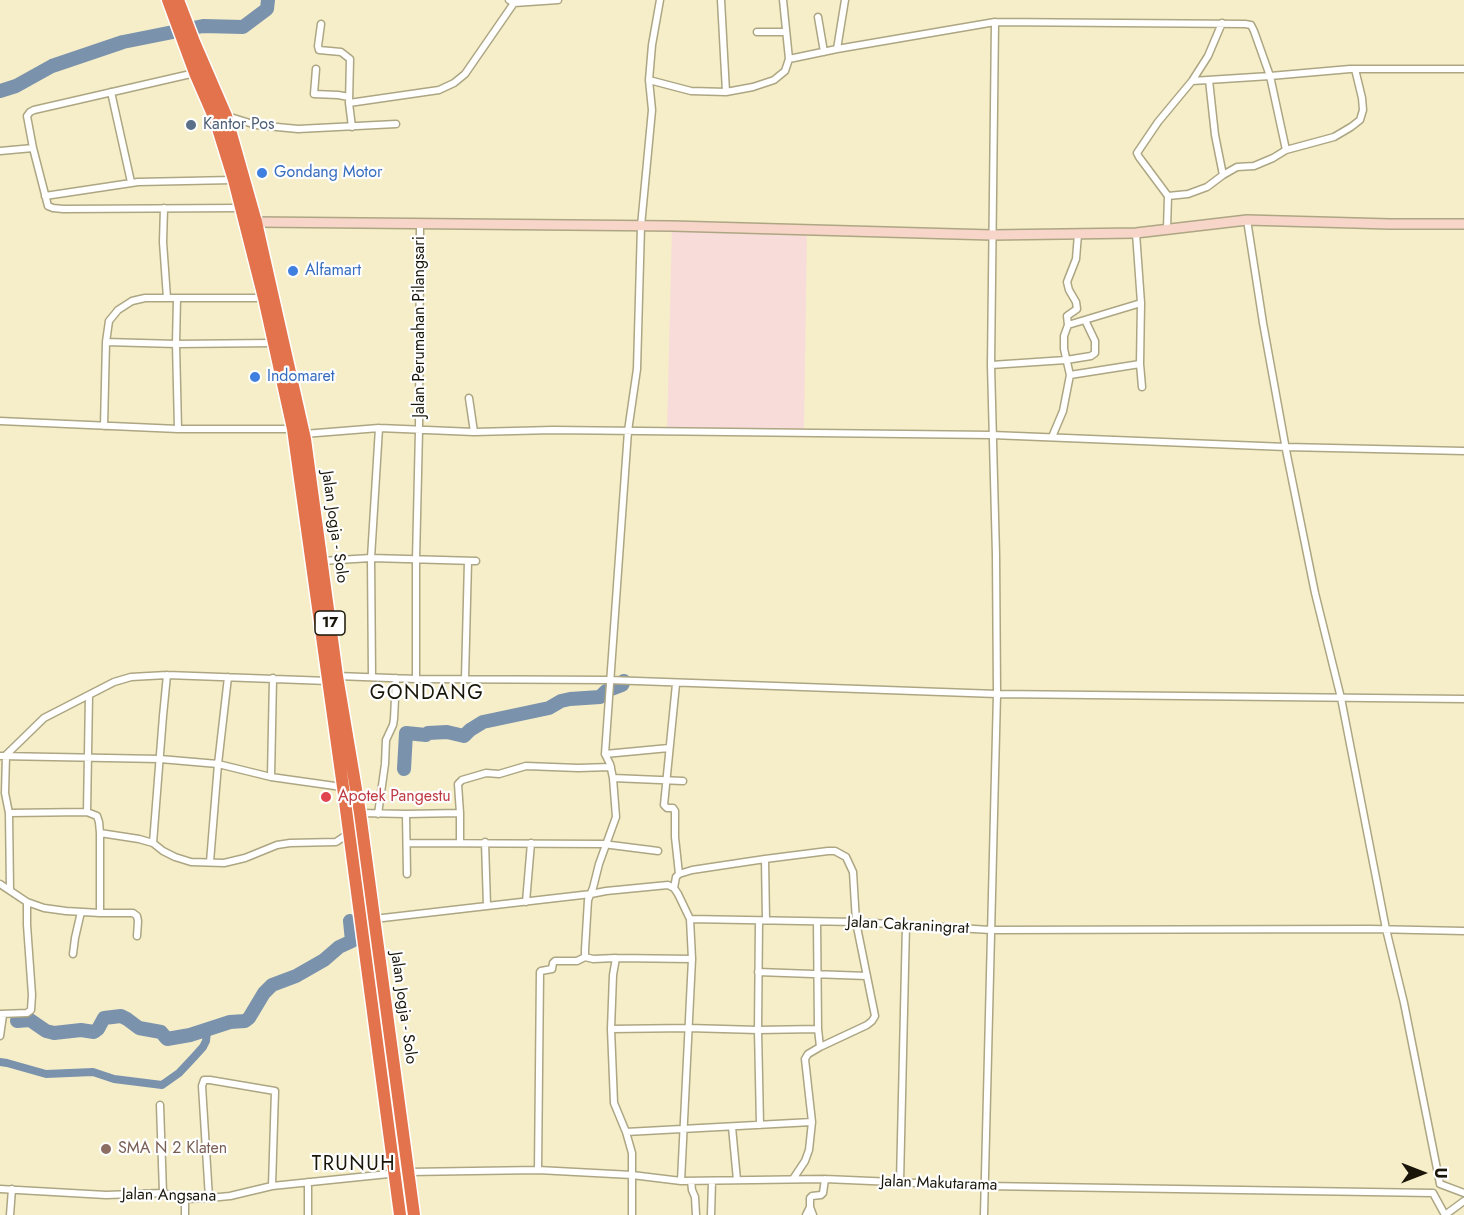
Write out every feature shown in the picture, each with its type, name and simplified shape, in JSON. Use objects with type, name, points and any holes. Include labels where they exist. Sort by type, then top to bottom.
[{"type":"highway","name":"Jalan Jogja - Solo","points":[[175,5],[190,43],[226,116],[256,222],[298,432],[322,561],[349,833],[402,1173],[414,1215]]},
{"type":"highway","name":"Jalan Jogja - Solo","points":[[190,43],[195,73],[215,119],[234,180],[298,432],[332,679],[360,813],[374,919],[402,1173],[400,1215]]},
{"type":"street","points":[[316,69],[314,94],[336,95],[349,100],[439,90],[454,83],[465,74],[512,1],[558,0]]},
{"type":"street","points":[[585,957],[588,900],[594,888],[599,864],[616,817],[613,778],[605,754],[628,431],[637,369],[641,226],[652,110],[649,80],[660,0]]},
{"type":"street","points":[[721,0],[726,92]]},
{"type":"street","points":[[649,80],[691,91],[726,92],[774,80],[785,71],[789,59],[783,0]]},
{"type":"street","points":[[837,49],[845,0]]},
{"type":"street","points":[[818,17],[824,52]]},
{"type":"street","points":[[789,59],[995,22],[1251,25],[1270,76],[1286,150]]},
{"type":"street","points":[[984,1215],[997,694],[991,364],[995,22]]},
{"type":"street","points":[[1167,229],[1168,196],[1137,153],[1158,122],[1192,81],[1208,56],[1222,23]]},
{"type":"street","points":[[321,24],[319,50],[341,52],[350,59],[349,100],[352,127]]},
{"type":"street","points":[[757,32],[786,33]]},
{"type":"street","points":[[1192,81],[1355,69],[1464,69]]},
{"type":"street","points":[[1168,196],[1188,194],[1207,188],[1237,167],[1254,166],[1286,150],[1334,136],[1351,127],[1360,120],[1363,110],[1355,69]]},
{"type":"street","points":[[195,73],[30,112],[27,116],[33,148],[48,206],[63,209],[241,208]]},
{"type":"street","points":[[1209,80],[1215,135],[1223,175]]},
{"type":"street","points":[[111,92],[131,182]]},
{"type":"street","points":[[226,116],[256,125],[280,128],[307,129],[396,124]]},
{"type":"street","points":[[0,151],[33,148]]},
{"type":"street","points":[[45,196],[131,182],[234,180]]},
{"type":"street","points":[[164,208],[163,242],[167,298]]},
{"type":"street","points":[[256,222],[641,226],[992,235],[1136,233],[1247,220],[1464,224]]},
{"type":"street","points":[[1247,220],[1263,322],[1315,593],[1341,698],[1386,929],[1404,1003],[1440,1184],[1433,1193],[1445,1215],[1464,1201]]},
{"type":"street","name":"Jalan Perumahan Pilangsari","points":[[416,679],[420,224]]},
{"type":"street","points":[[1136,233],[1141,303],[1142,387]]},
{"type":"street","points":[[1052,438],[1063,411],[1070,375],[1064,349],[1064,336],[1068,325],[1067,316],[1077,309],[1066,282],[1076,259],[1078,234]]},
{"type":"street","points":[[104,426],[106,342],[109,321],[118,310],[132,301],[145,298],[264,298]]},
{"type":"street","points":[[177,298],[178,429]]},
{"type":"street","points":[[1068,325],[1141,303]]},
{"type":"street","points":[[991,364],[1066,360],[1091,356],[1095,354],[1095,341],[1085,320]]},
{"type":"street","points":[[106,342],[274,343]]},
{"type":"street","points":[[1070,375],[1140,364]]},
{"type":"street","points":[[469,398],[474,432]]},
{"type":"street","points":[[0,421],[298,432],[379,428],[474,432],[553,430],[992,435],[1286,447],[1464,451]]},
{"type":"street","points":[[372,677],[371,558],[379,428]]},
{"type":"street","points":[[322,561],[371,558],[476,561]]},
{"type":"street","points":[[465,679],[468,561]]},
{"type":"street","points":[[3,756],[44,718],[88,694],[131,677],[167,675],[332,679],[372,677],[609,680],[997,694],[1464,699]]},
{"type":"street","points":[[153,843],[167,675]]},
{"type":"street","points":[[210,862],[228,677]]},
{"type":"street","points":[[271,777],[273,678]]},
{"type":"street","points":[[378,814],[387,740],[394,719],[396,678]]},
{"type":"street","points":[[676,684],[664,806],[674,808],[675,811],[679,874]]},
{"type":"street","points":[[87,812],[88,694]]},
{"type":"street","points":[[605,754],[669,748]]},
{"type":"street","points":[[3,756],[160,759],[218,764],[271,777],[343,787]]},
{"type":"street","points":[[3,756],[5,793],[9,813],[10,890]]},
{"type":"street","points":[[460,843],[458,784],[462,780],[470,776],[486,773],[499,774],[526,766],[610,767]]},
{"type":"street","points":[[613,778],[683,781]]},
{"type":"street","points":[[9,813],[87,812],[97,816],[100,833],[100,913]]},
{"type":"street","points":[[360,813],[460,813]]},
{"type":"street","points":[[406,814],[407,874]]},
{"type":"street","points":[[100,833],[153,843],[163,851],[191,862],[224,863],[245,858],[277,845],[336,842],[349,833],[362,829]]},
{"type":"street","points":[[485,842],[487,906]]},
{"type":"street","points":[[407,843],[607,845],[658,851]]},
{"type":"street","points":[[526,902],[531,843]]},
{"type":"street","points":[[674,888],[676,877],[692,870],[835,851],[846,857],[853,872],[856,922],[875,1016],[872,1021],[820,1047],[808,1054],[805,1059],[812,1122],[809,1150],[805,1161],[793,1179]]},
{"type":"street","points":[[760,1125],[758,972],[765,859]]},
{"type":"street","points":[[0,884],[27,902],[44,908],[81,912],[133,913],[137,916],[138,936]]},
{"type":"street","points":[[374,919],[650,886],[668,885],[674,888],[690,919],[692,959],[681,1181]]},
{"type":"street","points":[[0,1036],[1,1014],[27,1013],[31,1010],[27,902]]},
{"type":"street","points":[[73,954],[81,912]]},
{"type":"street","name":"Jalan Cakraningrat","points":[[690,919],[856,922],[991,930],[1386,929],[1464,931]]},
{"type":"street","points":[[817,922],[820,1047]]},
{"type":"street","points":[[900,1182],[906,926]]},
{"type":"street","points":[[537,1170],[540,972],[552,969],[555,961],[577,961],[585,957],[593,959],[692,959]]},
{"type":"street","points":[[616,958],[611,1029],[614,1103],[632,1153],[632,1215]]},
{"type":"street","points":[[758,972],[867,976]]},
{"type":"street","points":[[611,1029],[818,1029]]},
{"type":"street","points":[[209,1198],[202,1086],[204,1080],[275,1091],[272,1186]]},
{"type":"street","points":[[160,1105],[163,1193]]},
{"type":"street","points":[[626,1132],[812,1122]]},
{"type":"street","points":[[732,1127],[737,1180]]},
{"type":"street","name":"Jalan Makutarama","points":[[402,1173],[537,1170],[632,1175],[681,1181],[825,1179],[985,1186],[1433,1193]]},
{"type":"street","name":"Jalan Angsana","points":[[0,1189],[106,1195],[163,1193],[184,1199],[230,1196],[272,1186],[402,1173]]},
{"type":"street","points":[[813,1215],[810,1198],[823,1193],[825,1179]]},
{"type":"street","points":[[711,1215],[712,1180]]},
{"type":"street","points":[[691,1181],[696,1215]]},
{"type":"street","points":[[308,1182],[308,1215]]},
{"type":"street","points":[[1440,1184],[1464,1193]]},
{"type":"street","points":[[10,1215],[12,1189]]},
{"type":"street","points":[[184,1199],[184,1215]]},
{"type":"street","points":[[806,1215],[810,1207]]},
{"type":"shaded area","points":[[672,226],[807,230],[804,430],[667,430]]},
{"type":"waterway","points":[[0,91],[16,86],[52,66],[123,42],[203,26],[243,27],[267,9],[268,0]]},
{"type":"waterway","points":[[404,769],[406,733],[426,735],[447,732],[464,736],[483,722],[549,708],[570,699],[600,697],[606,691],[622,685],[624,681]]},
{"type":"waterway","points":[[17,1021],[30,1020],[46,1031],[54,1033],[81,1030],[94,1032],[104,1018],[121,1016],[139,1028],[161,1032],[167,1039],[190,1035],[230,1022],[245,1021],[272,985],[296,976],[324,960],[339,947],[352,941],[350,921]]},
{"type":"waterway","points":[[0,1062],[46,1074],[93,1072],[114,1079],[162,1085],[179,1073],[203,1047],[210,1028]]},
{"type":"place","name":"Kantor Pos","points":[[191,125]]},
{"type":"place","name":"Gondang Motor","points":[[262,173]]},
{"type":"place","name":"Alfamart","points":[[293,271]]},
{"type":"place","name":"Indomaret","points":[[255,377]]},
{"type":"place","name":"Apotek Pangestu","points":[[326,797]]},
{"type":"place","name":"SMA N 2 Klaten","points":[[106,1149]]},
{"type":"district","name":"GONDANG","points":[[427,694]]},
{"type":"district","name":"TRUNUH","points":[[354,1165]]}]
